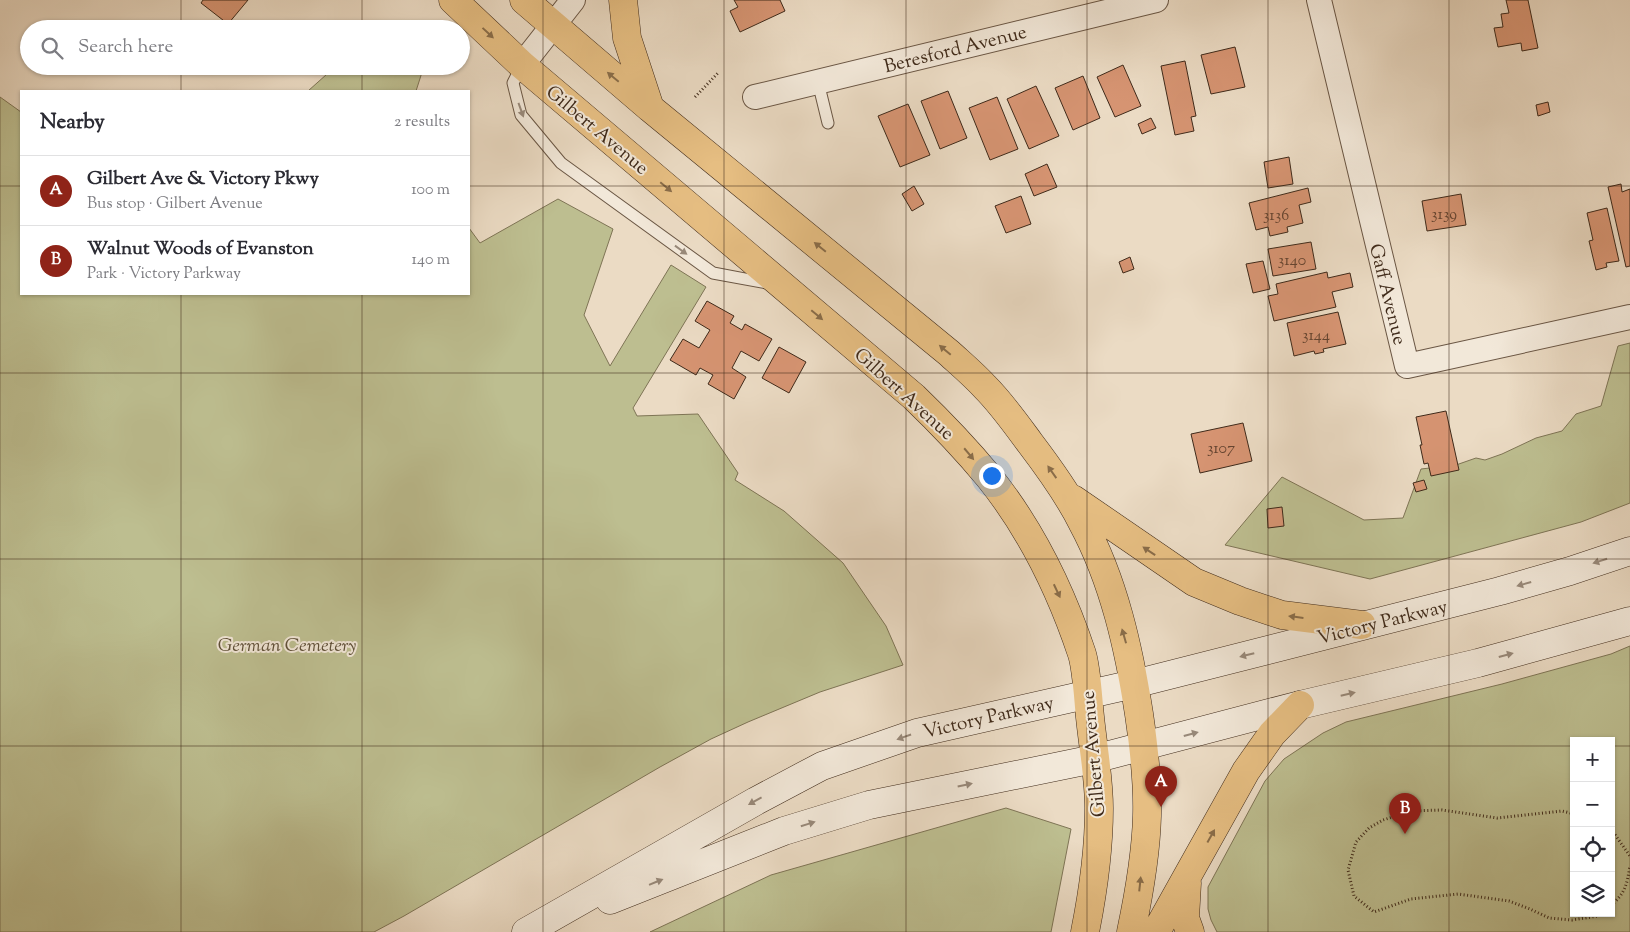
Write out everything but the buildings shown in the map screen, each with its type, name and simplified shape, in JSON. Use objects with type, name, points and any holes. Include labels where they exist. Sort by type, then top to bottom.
[{"type":"main road","name":"Gilbert Avenue","points":[[453,0],[522,65],[914,397],[955,437],[990,478],[1020,521],[1059,594],[1082,656],[1099,808],[1091,902],[1085,932]]},
{"type":"main road","points":[[524,0],[650,108],[949,353],[985,387],[1014,421],[1068,497],[1097,553],[1112,596],[1126,645],[1143,746],[1146,769],[1147,816],[1139,895],[1131,932]]},
{"type":"main road","points":[[622,0],[627,38],[650,108]]},
{"type":"main road","points":[[1068,497],[1194,582],[1240,601],[1282,615],[1362,625]]},
{"type":"main road","points":[[1156,932],[1246,771],[1272,734],[1300,705]]},
{"type":"main road","points":[[1187,879],[1186,918],[1190,932]]},
{"type":"street","points":[[522,65],[573,0]]},
{"type":"street","name":"Beresford Avenue","points":[[754,97],[818,82],[1086,8],[1156,0]]},
{"type":"street","name":"Gaff Avenue","points":[[1318,0],[1407,366],[1630,317]]},
{"type":"street","name":"Victory Parkway","points":[[528,932],[756,800],[822,766],[917,733],[1087,693],[1134,684],[1500,591],[1630,551]]},
{"type":"street","name":"Victory Parkway","points":[[528,932],[784,831],[869,805],[1094,759],[1300,705],[1478,663],[1630,621]]},
{"type":"lane","points":[[522,65],[513,83],[521,115],[560,163],[713,273],[784,287]]},
{"type":"lane","points":[[818,82],[828,123]]},
{"type":"path","points":[[694,96],[719,72]]},
{"type":"path","points":[[1570,813],[1562,811],[1497,818],[1442,810],[1412,811],[1383,820],[1369,828],[1356,842],[1348,870],[1354,896],[1374,912],[1411,899],[1458,894],[1509,901],[1530,908],[1549,918],[1572,920],[1592,917]]},
{"type":"path","points":[[1615,835],[1630,856]]},
{"type":"path","points":[[1615,902],[1621,897],[1628,882],[1630,866]]},
{"type":"green space","points":[[326,75],[421,75],[416,90],[309,90]]},
{"type":"green space","name":"German Cemetery","points":[[0,97],[20,111],[20,295],[470,295],[470,229],[480,243],[558,199],[613,229],[584,315],[610,366],[671,265],[706,287],[633,408],[637,416],[698,414],[738,473],[735,480],[784,511],[843,563],[886,626],[903,665],[820,692],[711,739],[374,932],[0,932]]},
{"type":"green space","points":[[1630,343],[1630,503],[1581,522],[1370,579],[1225,545],[1282,477],[1364,520],[1403,518],[1421,469],[1456,465],[1476,458],[1485,460],[1536,438],[1562,431],[1576,414],[1601,406],[1618,346]]},
{"type":"green space","points":[[1630,646],[1630,932],[1217,932],[1208,909],[1208,887],[1265,781],[1284,759],[1323,733],[1346,722],[1502,684],[1611,654]]},
{"type":"green space","points":[[1006,808],[1071,829],[1051,932],[650,932],[771,875]]},
{"type":"place","name":"Gilbert Ave & Victory Pkwy","points":[[1161,807]]},
{"type":"place","name":"Walnut Woods of Evanston","points":[[1405,834]]}]
